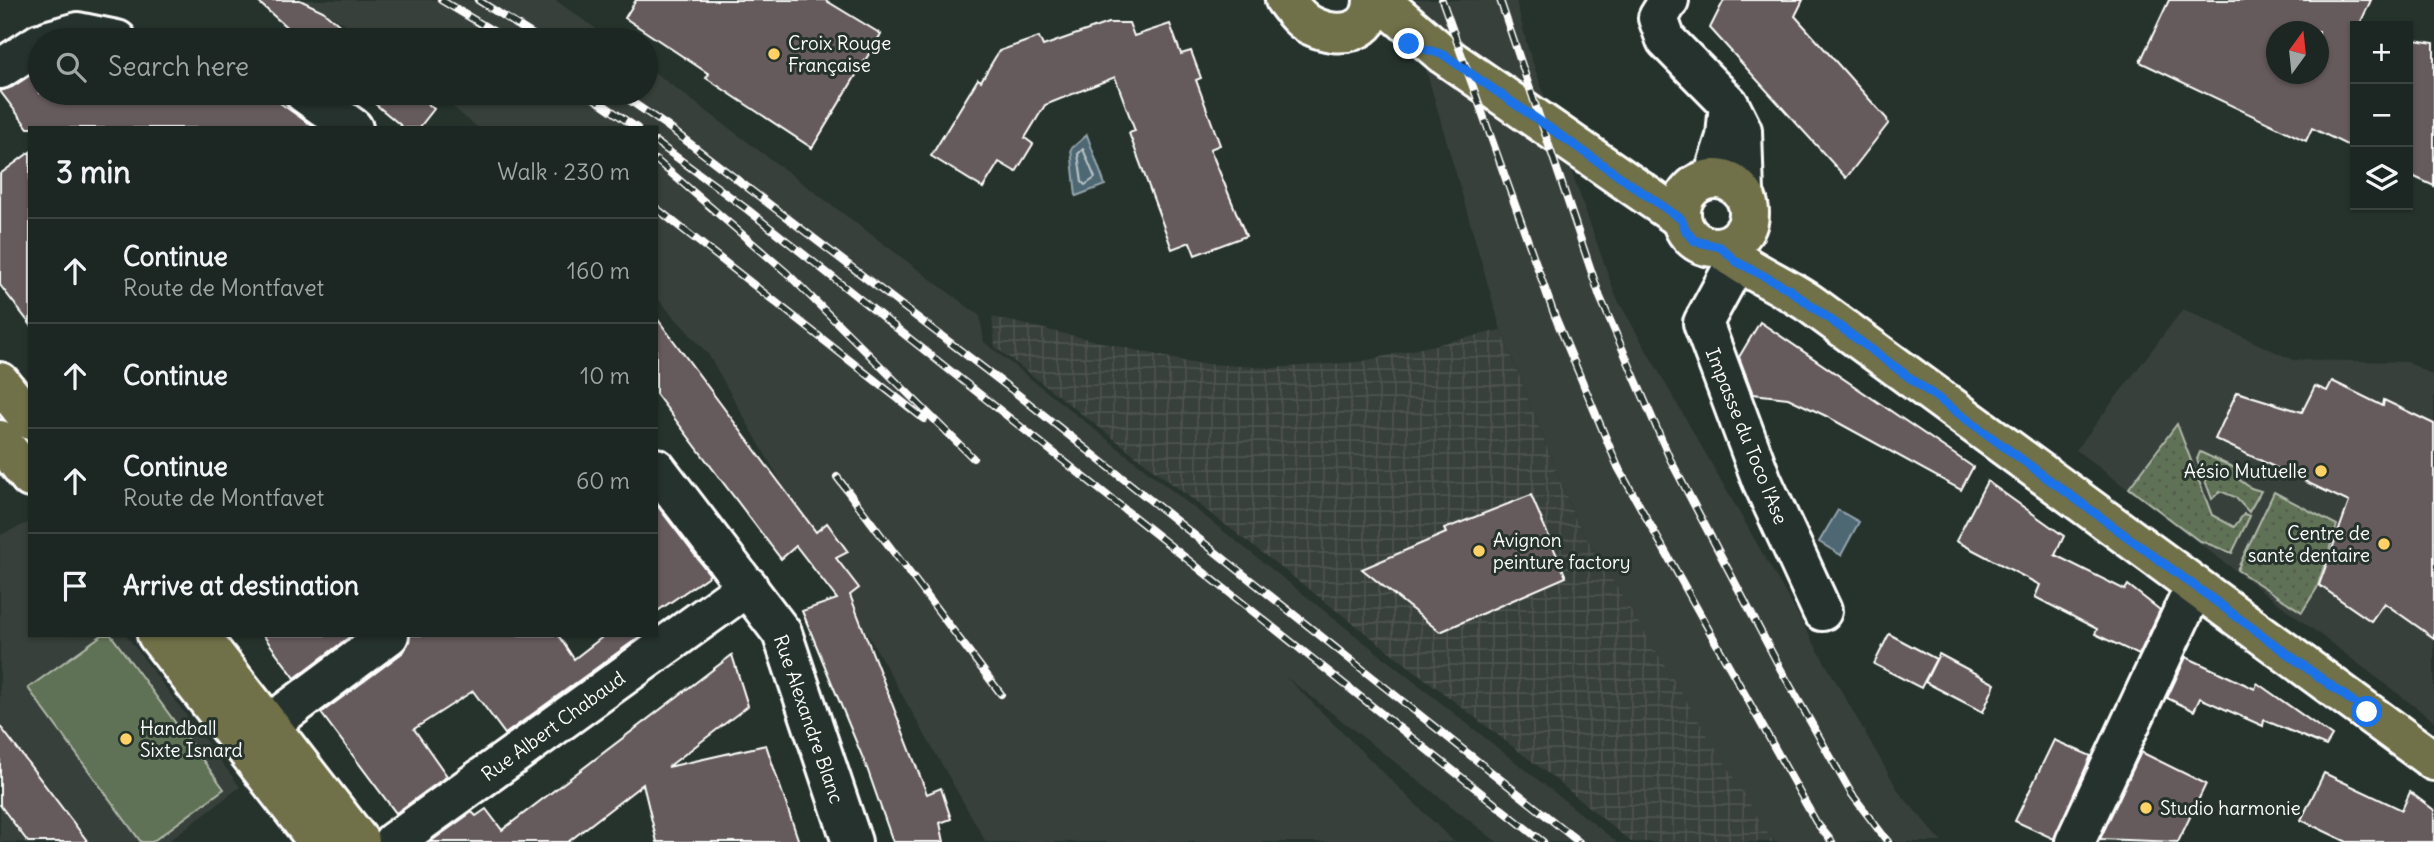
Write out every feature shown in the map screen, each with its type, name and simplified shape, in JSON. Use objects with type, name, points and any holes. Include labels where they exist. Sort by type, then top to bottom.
[{"type":"main road","points":[[1284,0],[1298,17],[1311,26],[1337,32],[1364,16],[1444,55]]},
{"type":"main road","points":[[1380,0],[1444,55],[1631,187],[1715,200],[1787,288]]},
{"type":"main road","points":[[1715,200],[1742,234],[1728,254],[1787,288],[2434,761]]},
{"type":"main road","points":[[0,382],[28,417]]},
{"type":"main road","points":[[159,637],[257,733],[360,842]]},
{"type":"main road","points":[[200,637],[318,842]]},
{"type":"street","points":[[1669,0],[1658,18],[1666,40],[1729,104],[1742,130],[1715,200]]},
{"type":"street","points":[[0,69],[28,51]]},
{"type":"street","points":[[321,105],[350,126]]},
{"type":"street","name":"Impasse du Toco l'Ase","points":[[1728,254],[1703,323],[1762,481],[1822,611]]},
{"type":"street","name":"Rue Alexandre Blanc","points":[[658,471],[782,633],[852,842]]},
{"type":"street","name":"Rue Albert Chabaud","points":[[393,842],[748,586]]},
{"type":"street","points":[[2075,842],[2195,586]]},
{"type":"street","points":[[257,733],[386,637]]},
{"type":"shaded area","points":[[303,0],[555,0],[595,28],[353,28]]},
{"type":"shaded area","points":[[1406,0],[1516,0],[1528,49],[1616,297],[1899,792],[1942,842],[1774,842],[1764,829],[1575,519],[1501,330]]},
{"type":"shaded area","points":[[658,75],[980,316],[984,342],[1617,842],[1497,842],[1286,677],[1454,842],[986,842],[708,354],[658,299],[658,126],[476,126],[450,105],[658,105]]},
{"type":"shaded area","points":[[2183,309],[2293,360],[2408,362],[2434,376],[2434,721],[2076,450]]},
{"type":"shaded area","points":[[992,317],[1192,363],[1272,368],[1359,362],[1501,330],[1575,519],[1773,842],[1631,842],[1551,776],[995,347]]},
{"type":"shaded area","points":[[28,523],[28,637],[128,637],[240,787],[167,842],[0,842],[0,535]]},
{"type":"green space","points":[[2177,424],[2212,515],[2234,527],[2244,514],[2250,516],[2232,553],[2198,540],[2129,488]]},
{"type":"green space","points":[[2200,452],[2239,470],[2237,478],[2251,488],[2261,491],[2249,512],[2235,497],[2220,491],[2212,499],[2197,459]]},
{"type":"green space","points":[[2274,492],[2337,525],[2317,588],[2302,612],[2237,570]]},
{"type":"green space","name":"Handball Sixte Isnard","points":[[99,637],[112,637],[224,789],[152,842],[141,842],[28,688]]},
{"type":"water","points":[[1087,135],[1105,185],[1076,196],[1071,149]]},
{"type":"water","points":[[1838,510],[1859,522],[1841,555],[1819,542]]},
{"type":"building","points":[[256,0],[300,0],[323,11],[343,28],[288,28]]},
{"type":"building","name":"Croix Rouge Française","points":[[636,0],[825,0],[881,34],[812,148],[706,78],[709,74],[658,40],[658,28],[640,28],[625,18]]},
{"type":"building","points":[[1724,0],[1803,0],[1795,16],[1887,119],[1888,124],[1846,178],[1710,28]]},
{"type":"building","points":[[2169,0],[2371,0],[2361,21],[2350,21],[2350,147],[2312,128],[2306,141],[2140,62]]},
{"type":"building","points":[[1108,23],[1129,23],[1134,36],[1170,24],[1181,54],[1191,51],[1201,78],[1196,80],[1220,145],[1210,149],[1246,236],[1195,255],[1190,242],[1172,249],[1129,133],[1135,131],[1115,77],[1045,105],[1025,138],[1033,144],[1016,172],[999,162],[983,188],[931,156],[978,79],[981,81],[999,51],[1039,37],[1043,46]]},
{"type":"building","points":[[2413,40],[2434,43],[2434,186],[2413,176]]},
{"type":"building","points":[[28,77],[28,105],[283,105],[312,126],[28,128],[0,91]]},
{"type":"building","points":[[376,105],[429,105],[434,109],[421,126],[402,126]]},
{"type":"building","points":[[28,153],[28,321],[0,285],[0,174]]},
{"type":"building","points":[[658,320],[816,532],[827,523],[848,552],[836,558],[859,588],[850,595],[927,794],[941,788],[951,819],[940,823],[944,842],[893,842],[867,768],[802,611],[837,599],[796,546],[781,559],[658,397]]},
{"type":"building","points":[[1760,322],[1973,467],[1961,490],[1788,398],[1753,394],[1739,357]]},
{"type":"building","name":"Centre de santé dentaire","points":[[2332,381],[2383,406],[2384,400],[2434,424],[2434,638],[2384,603],[2371,621],[2319,585],[2349,502],[2215,439],[2237,392],[2302,412],[2315,386],[2327,391]]},
{"type":"building","points":[[1987,481],[2064,536],[2055,555],[2125,590],[2128,585],[2160,610],[2139,655],[2095,634],[2097,629],[2035,597],[2040,585],[1956,541]]},
{"type":"building","name":"Avignon peinture factory","points":[[1531,495],[1566,577],[1440,632],[1362,569],[1446,533],[1444,529]]},
{"type":"building","points":[[658,507],[710,575],[658,611]]},
{"type":"building","points":[[1889,634],[1936,659],[1921,688],[1874,664]]},
{"type":"building","points":[[264,637],[349,637],[295,678]]},
{"type":"building","points":[[409,637],[559,637],[574,659],[602,637],[639,637],[505,734],[473,691],[414,729],[447,776],[396,813],[321,713],[402,653]]},
{"type":"building","points":[[1939,654],[1995,684],[1983,712],[1925,682]]},
{"type":"building","points":[[732,655],[748,706],[668,767],[766,745],[799,842],[657,842],[643,784],[568,842],[430,842],[472,812],[476,816],[486,809],[502,830]]},
{"type":"building","points":[[2186,657],[2255,689],[2257,683],[2332,736],[2326,746],[2264,720],[2263,726],[2200,698],[2194,711],[2167,698]]},
{"type":"building","points":[[0,726],[88,842],[28,842],[0,805]]},
{"type":"building","points":[[2054,740],[2091,756],[2054,839],[2015,821]]},
{"type":"building","name":"Studio harmonie","points":[[2141,752],[2206,784],[2178,842],[2100,839]]},
{"type":"building","points":[[2324,773],[2402,810],[2410,792],[2434,810],[2434,842],[2347,842],[2301,820]]},
{"type":"railway","points":[[441,0],[488,28]]},
{"type":"railway","points":[[478,0],[522,28]]},
{"type":"railway","points":[[1442,0],[1554,314],[1618,467],[1816,822],[1832,842]]},
{"type":"railway","points":[[1500,0],[1600,297],[1670,459],[1780,668],[1851,793],[1888,842]]},
{"type":"railway","points":[[603,105],[634,126]]},
{"type":"railway","points":[[636,105],[1016,393],[1579,842]]},
{"type":"railway","points":[[658,143],[748,210],[1543,842]]},
{"type":"railway","points":[[658,162],[787,273],[973,458]]},
{"type":"railway","points":[[658,210],[924,419]]},
{"type":"railway","points":[[837,477],[1001,694]]},
{"type":"place","name":"Croix Rouge Française","points":[[774,54]]},
{"type":"place","name":"Aésio Mutuelle","points":[[2321,471]]},
{"type":"place","name":"Centre de santé dentaire","points":[[2384,544]]},
{"type":"place","name":"Avignon peinture factory","points":[[1479,551]]},
{"type":"place","name":"Handball Sixte Isnard","points":[[126,739]]},
{"type":"place","name":"Studio harmonie","points":[[2146,808]]},
{"type":"route","points":[[1409,44],[1444,55],[1681,219],[1686,231],[1695,241],[1720,247],[1737,262],[1787,288],[2367,712]]}]
